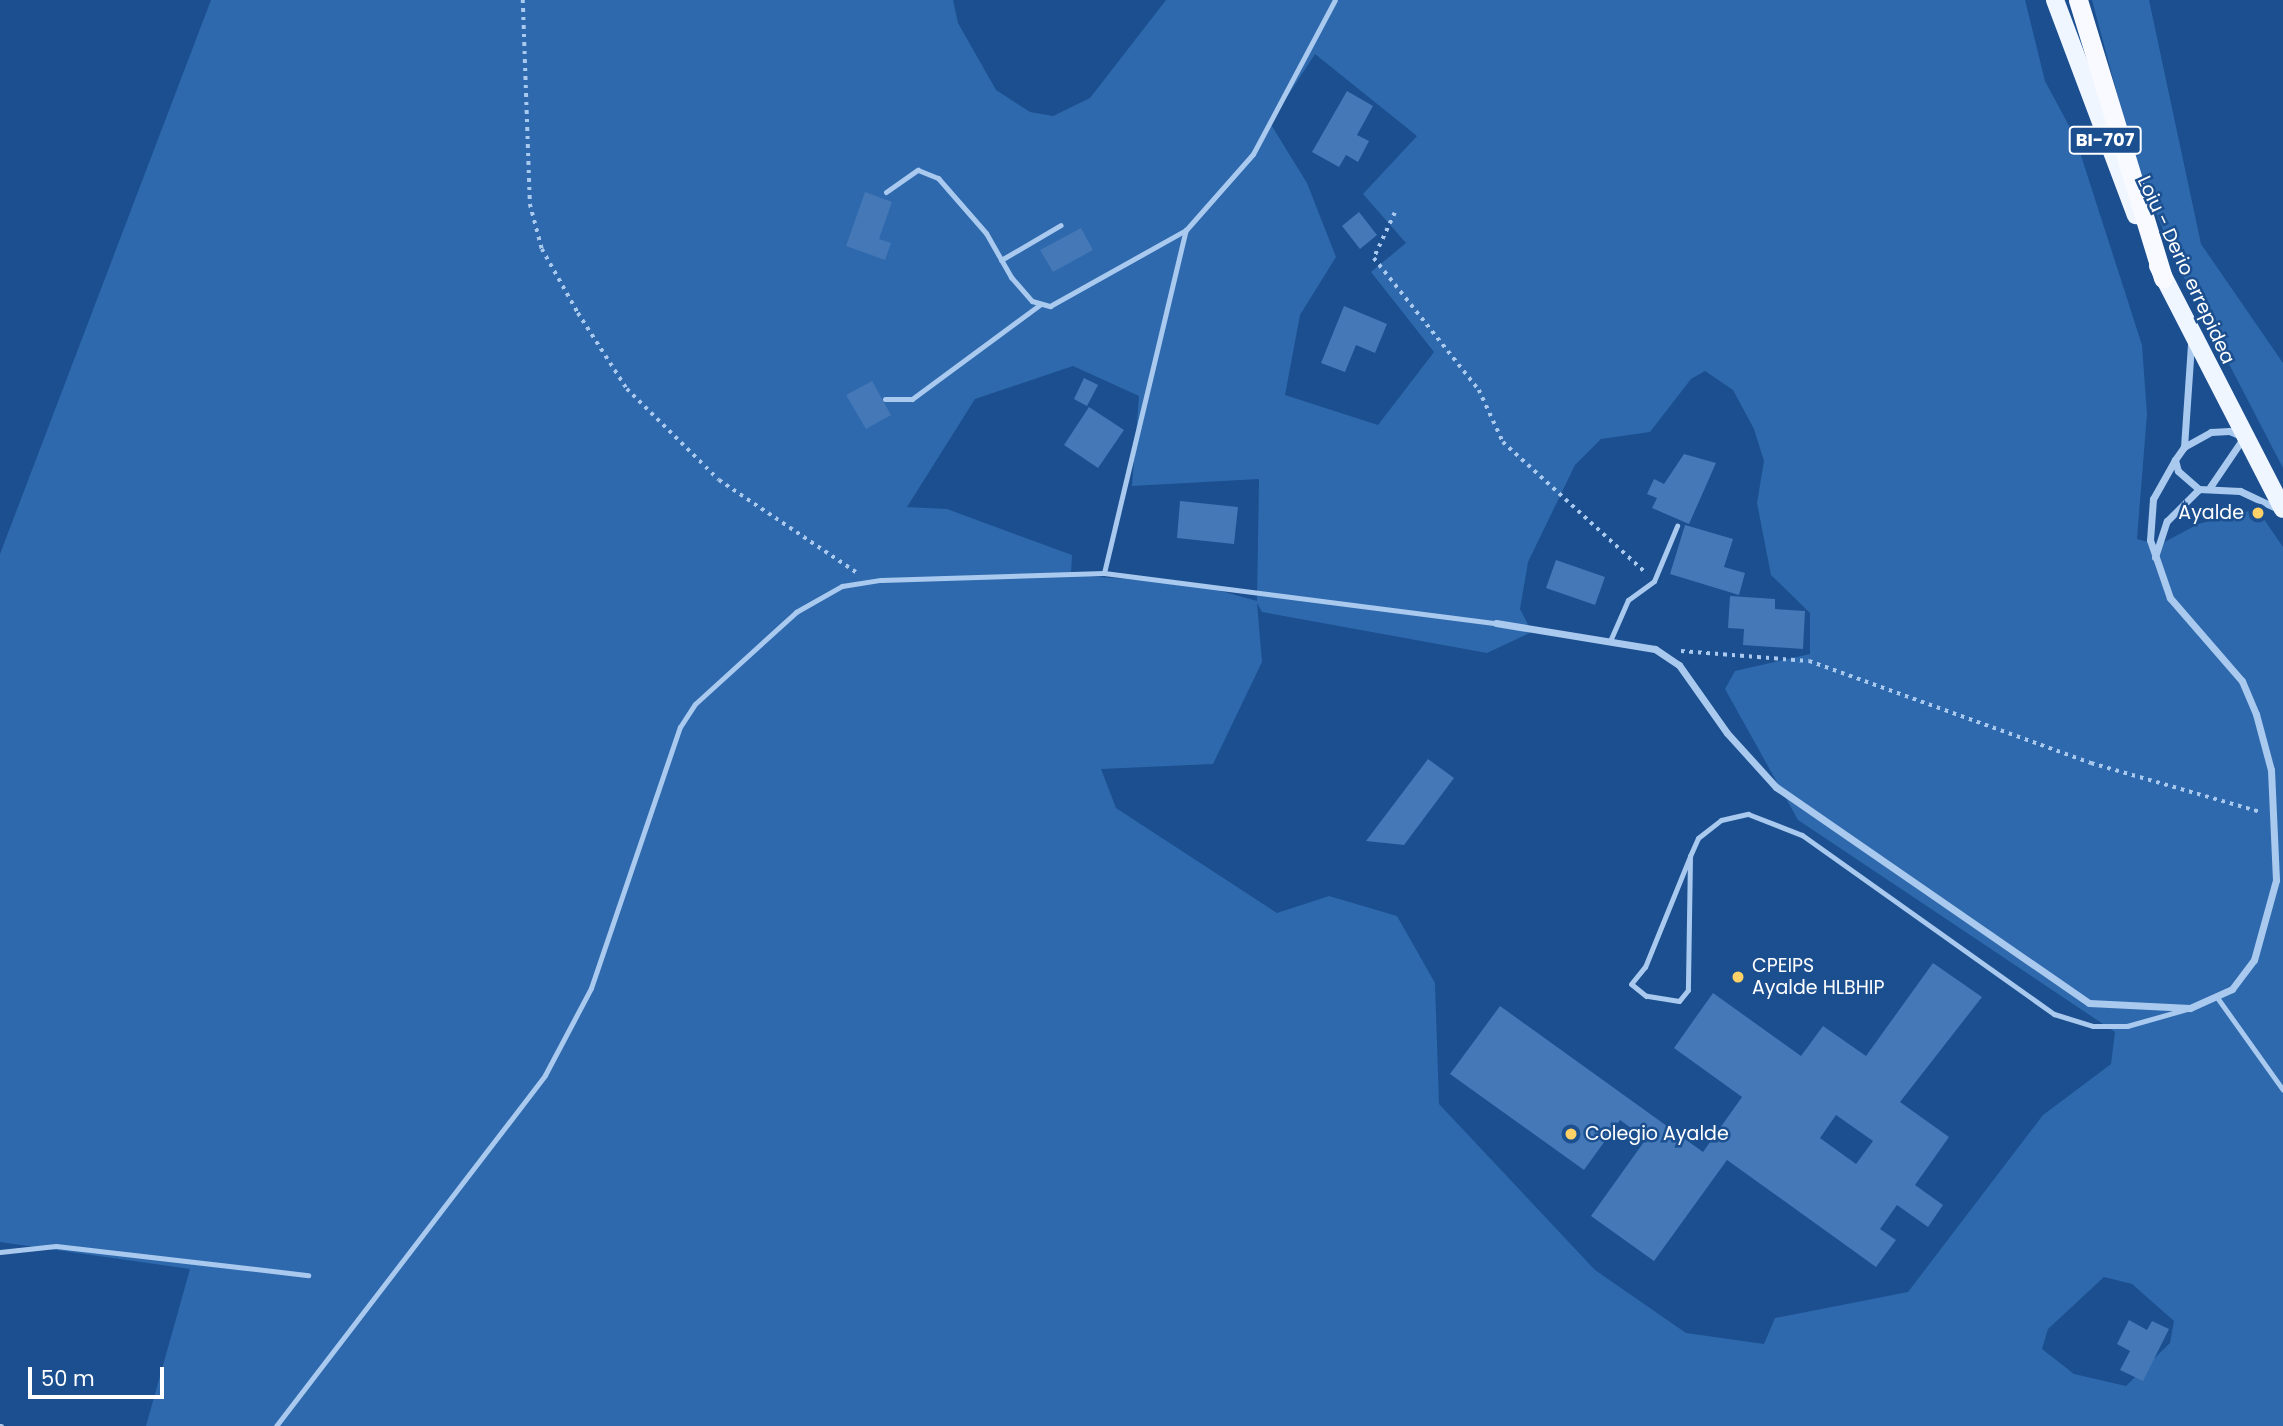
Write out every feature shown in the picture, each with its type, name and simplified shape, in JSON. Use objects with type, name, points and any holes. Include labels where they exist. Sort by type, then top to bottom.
[{"type":"highway","points":[[2078,0],[2163,278]]},
{"type":"main road","name":"Loiu - Derio errepidea","points":[[2055,0],[2163,278],[2283,510]]},
{"type":"street","points":[[2184,447],[2193,380],[2188,328]]},
{"type":"street","points":[[1496,623],[1655,649],[1679,665],[1727,733],[1776,787],[2089,1003],[2190,1008],[2232,989],[2265,934],[2276,880],[2271,770],[2242,681],[2182,618],[2155,558],[2147,520],[2159,481],[2184,447],[2211,432],[2244,437],[2210,487]]},
{"type":"street","points":[[2175,460],[2187,483],[2199,489]]},
{"type":"street","points":[[2155,558],[2167,521],[2199,489],[2210,487],[2240,491],[2283,510]]},
{"type":"lane","points":[[886,192],[918,170],[938,178],[1001,260],[1041,304],[1050,306],[1186,230],[1253,154],[1335,0]]},
{"type":"lane","points":[[1001,260],[1061,225]]},
{"type":"lane","points":[[1104,573],[1186,230]]},
{"type":"lane","points":[[885,399],[912,400],[1041,304]]},
{"type":"lane","points":[[1610,641],[1628,600],[1654,581],[1677,526]]},
{"type":"lane","points":[[276,1426],[545,1074],[591,988],[648,812],[695,704],[796,612],[842,586],[873,582],[1104,573],[1496,623]]},
{"type":"lane","points":[[1690,856],[1688,990],[1679,1001],[1661,1001],[1631,984],[1645,967],[1690,856],[1698,838],[1721,820],[1748,814],[1771,819],[2054,1014],[2093,1026],[2127,1026],[2159,1022],[2190,1008]]},
{"type":"lane","points":[[2216,996],[2283,1090]]},
{"type":"lane","points":[[0,1252],[56,1246],[308,1275]]},
{"type":"path","points":[[523,0],[530,204],[542,249],[578,313],[628,389],[719,480],[873,582]]},
{"type":"path","points":[[1395,213],[1374,258],[1479,390],[1503,442],[1654,581]]},
{"type":"path","points":[[1655,649],[1809,661],[2091,763],[2273,814]]},
{"type":"shaded area","points":[[211,0],[953,0],[958,23],[996,90],[1030,112],[1053,116],[1090,98],[1166,0],[2025,0],[2045,81],[2075,137],[2142,345],[2147,414],[2137,539],[2159,545],[2198,524],[2257,509],[2283,547],[2283,1426],[146,1426],[190,1269],[0,1242],[0,554]],"holes":[[[1315,54],[1417,136],[1363,194],[1406,243],[1371,272],[1434,352],[1378,425],[1285,395],[1300,315],[1336,257],[1307,183],[1270,123]],[[1073,366],[1139,396],[1132,486],[1259,479],[1257,601],[1196,584],[1071,575],[1072,555],[947,509],[907,507],[975,399]],[[1705,371],[1733,390],[1754,429],[1764,461],[1757,503],[1771,575],[1810,613],[1810,654],[1735,671],[1725,689],[1798,820],[2115,1032],[2111,1064],[2043,1115],[1908,1292],[1775,1318],[1764,1344],[1686,1333],[1595,1270],[1439,1104],[1435,983],[1397,916],[1329,896],[1277,913],[1116,808],[1101,769],[1213,764],[1262,662],[1257,603],[1262,612],[1487,653],[1532,632],[1520,609],[1528,562],[1575,465],[1601,439],[1650,432],[1691,379]],[[2104,1277],[2132,1284],[2174,1321],[2170,1343],[2126,1386],[2074,1374],[2042,1349],[2048,1329]]]},
{"type":"shaded area","points":[[2092,0],[2149,0],[2201,244],[2283,363],[2283,468],[2177,264],[2135,161]]},
{"type":"building","points":[[1347,91],[1373,106],[1357,135],[1369,141],[1358,162],[1346,155],[1339,167],[1312,152]]},
{"type":"building","points":[[865,192],[892,202],[879,239],[891,243],[885,260],[846,246]]},
{"type":"building","points":[[1359,212],[1377,235],[1360,249],[1342,226]]},
{"type":"building","points":[[1081,228],[1093,250],[1053,272],[1040,250]]},
{"type":"building","points":[[1344,306],[1387,324],[1375,353],[1356,345],[1345,372],[1321,363]]},
{"type":"building","points":[[1084,378],[1098,385],[1087,406],[1074,399]]},
{"type":"building","points":[[872,381],[891,415],[866,429],[846,395]]},
{"type":"building","points":[[1089,407],[1124,430],[1098,468],[1064,445]]},
{"type":"building","points":[[1684,454],[1716,463],[1689,524],[1652,508],[1657,498],[1647,494],[1654,479],[1664,484]]},
{"type":"building","points":[[1180,501],[1238,507],[1234,544],[1177,538]]},
{"type":"building","points":[[1685,525],[1733,539],[1724,567],[1745,573],[1739,595],[1670,574]]},
{"type":"building","points":[[1556,560],[1605,577],[1595,605],[1546,588]]},
{"type":"building","points":[[1730,596],[1775,599],[1775,609],[1805,611],[1803,649],[1743,645],[1744,629],[1728,628]]},
{"type":"building","points":[[1428,759],[1454,778],[1404,845],[1366,841]]},
{"type":"building","name":"Colegio Ayalde","points":[[1933,963],[1982,997],[1900,1102],[1949,1137],[1915,1185],[1943,1205],[1928,1227],[1897,1205],[1880,1229],[1896,1240],[1876,1267],[1727,1160],[1654,1261],[1591,1216],[1646,1139],[1620,1120],[1584,1170],[1450,1074],[1500,1006],[1703,1152],[1742,1097],[1674,1048],[1713,993],[1801,1056],[1823,1026],[1866,1056]],"holes":[[[1836,1115],[1873,1141],[1856,1164],[1820,1138]]]},
{"type":"building","points":[[2129,1320],[2147,1330],[2152,1321],[2169,1329],[2143,1381],[2120,1370],[2130,1351],[2117,1344]]},
{"type":"place","name":"Ayalde","points":[[2258,513]]},
{"type":"place","name":"CPEIPS Ayalde HLBHIP","points":[[1738,977]]},
{"type":"place","name":"Colegio Ayalde","points":[[1571,1134]]}]
